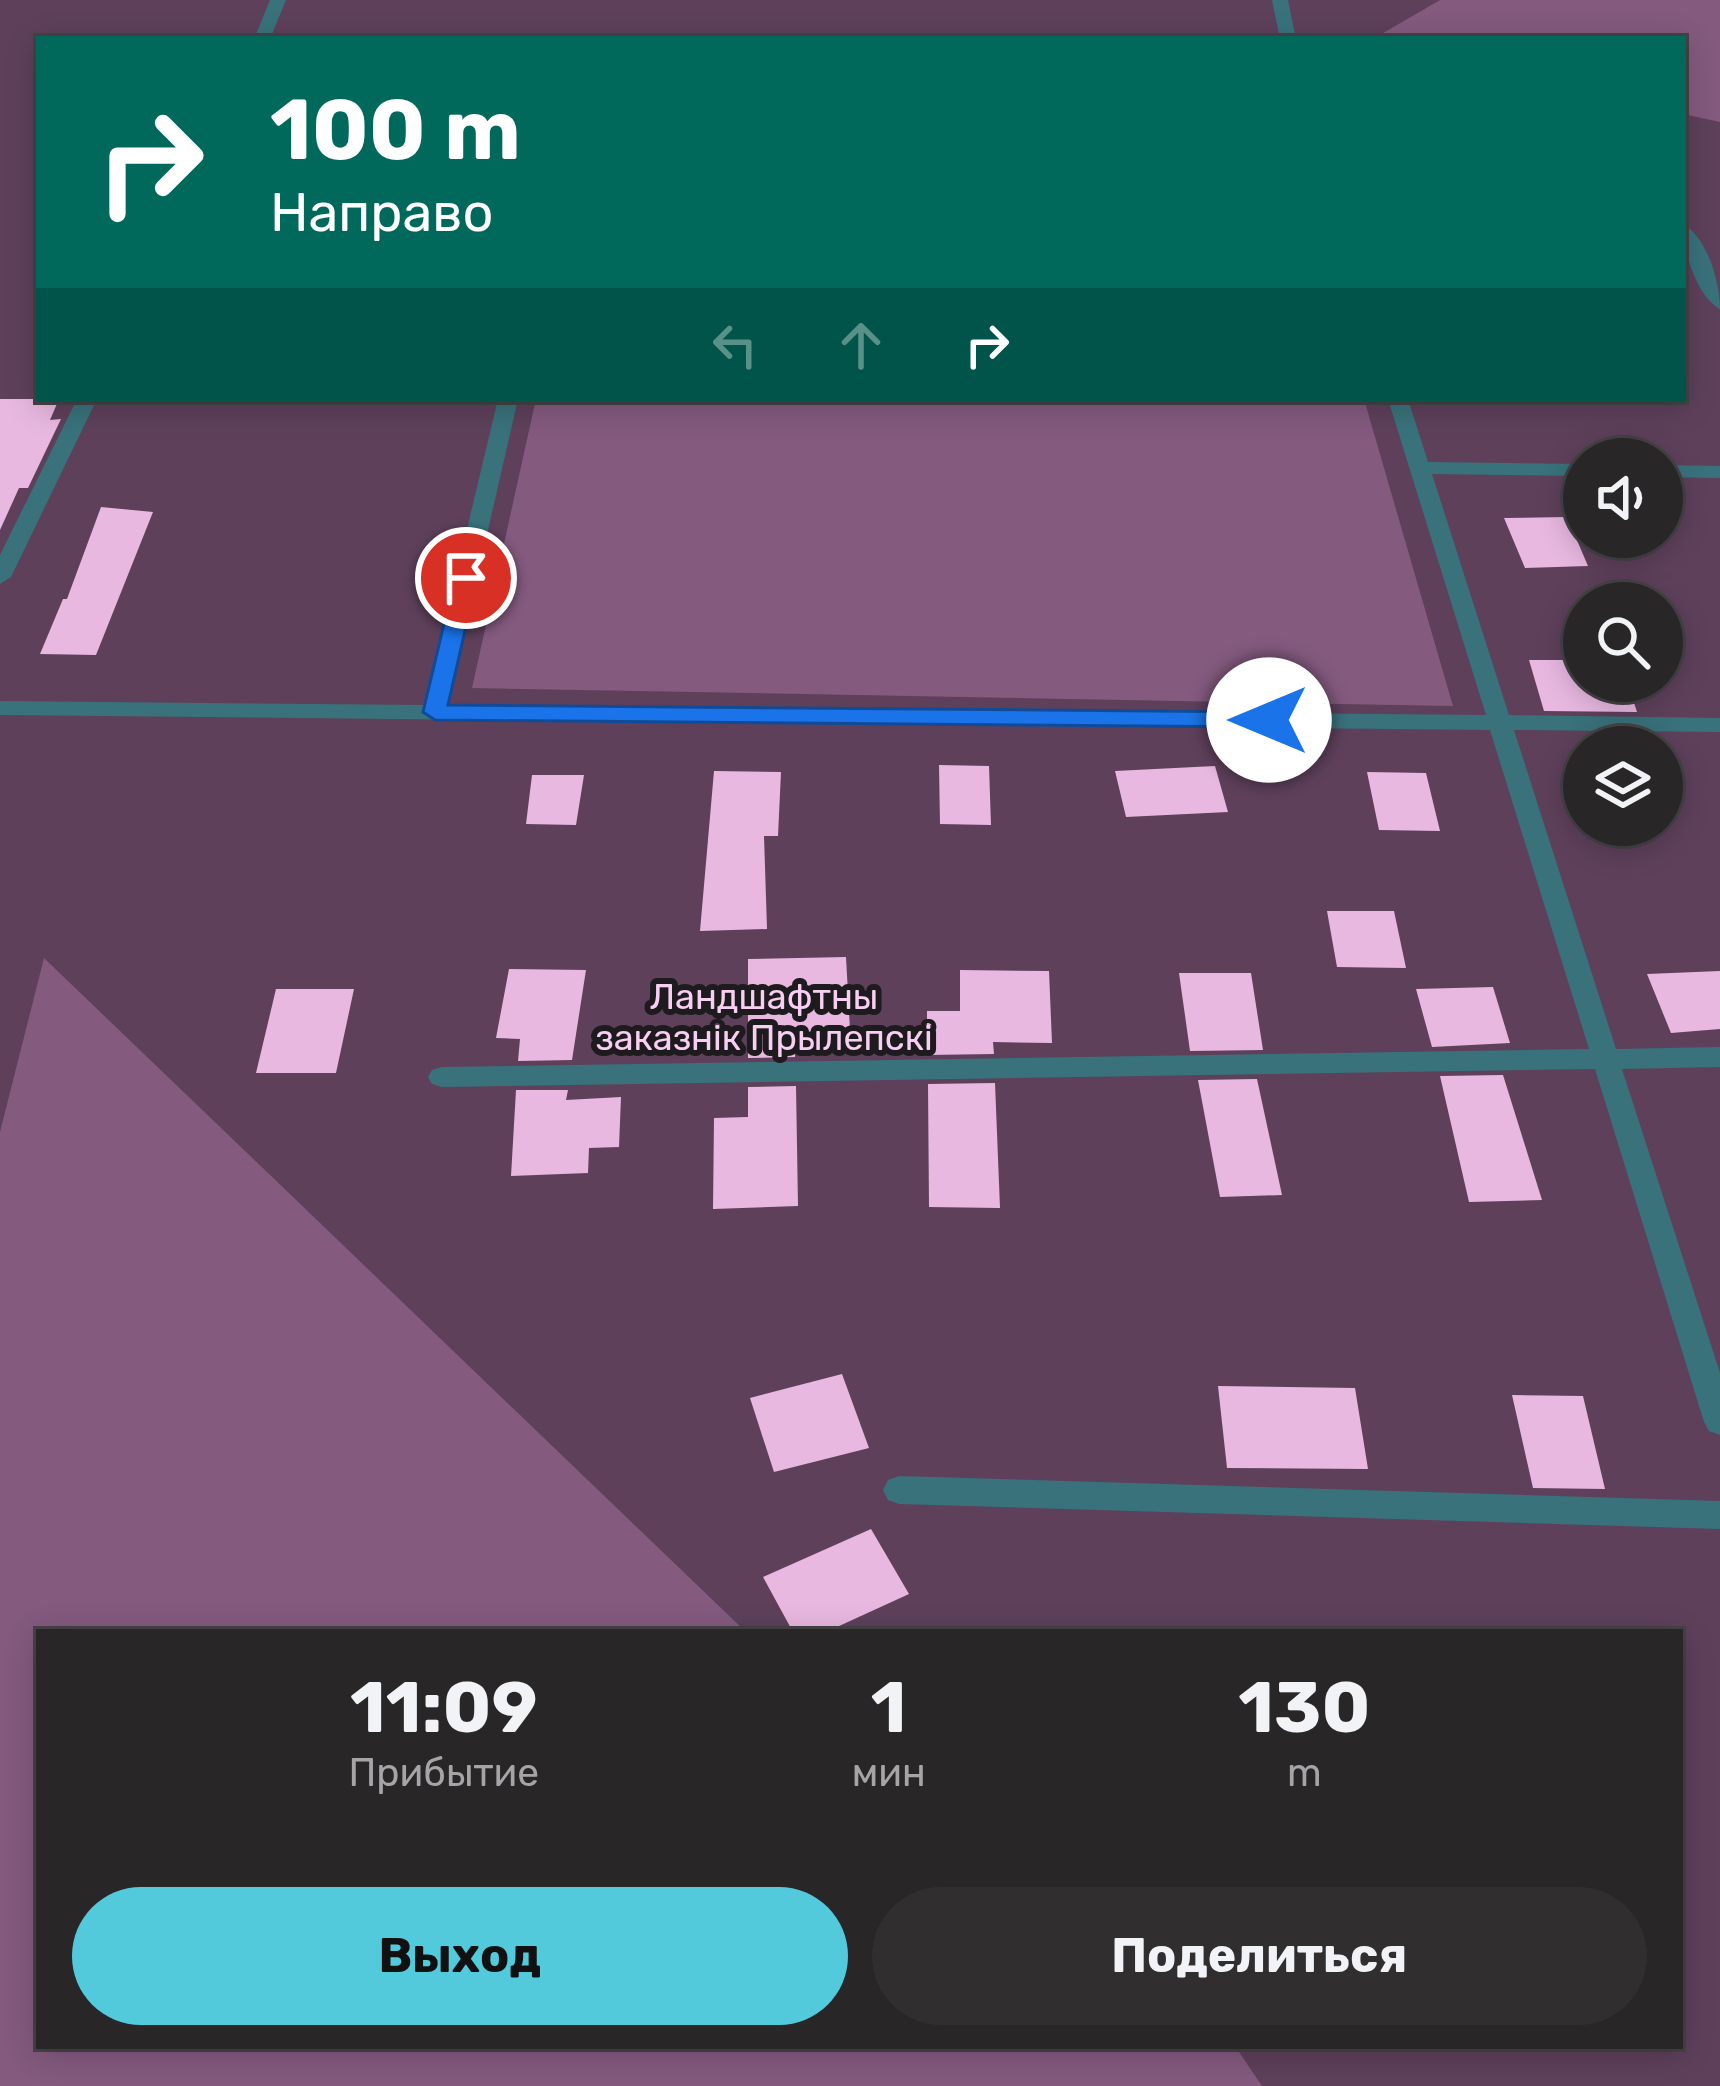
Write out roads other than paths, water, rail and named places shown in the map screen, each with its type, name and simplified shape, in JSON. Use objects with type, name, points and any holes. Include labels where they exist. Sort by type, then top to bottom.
[{"type":"lane","points":[[263,36],[278,0]]},
{"type":"lane","points":[[1280,0],[1287,36]]},
{"type":"lane","points":[[1686,236],[1720,303]]},
{"type":"lane","points":[[0,577],[86,402]]},
{"type":"lane","points":[[435,712],[507,402]]},
{"type":"lane","points":[[1400,402],[1720,1422]]},
{"type":"lane","points":[[1420,468],[1563,470]]},
{"type":"lane","points":[[1683,471],[1720,472]]},
{"type":"lane","points":[[0,708],[1720,725]]},
{"type":"lane","points":[[442,1077],[1720,1057]]},
{"type":"lane","points":[[899,1490],[1720,1515]]},
{"type":"park label","name":"Ландшафтны заказнік Прылепскі","points":[[764,1016]]}]
